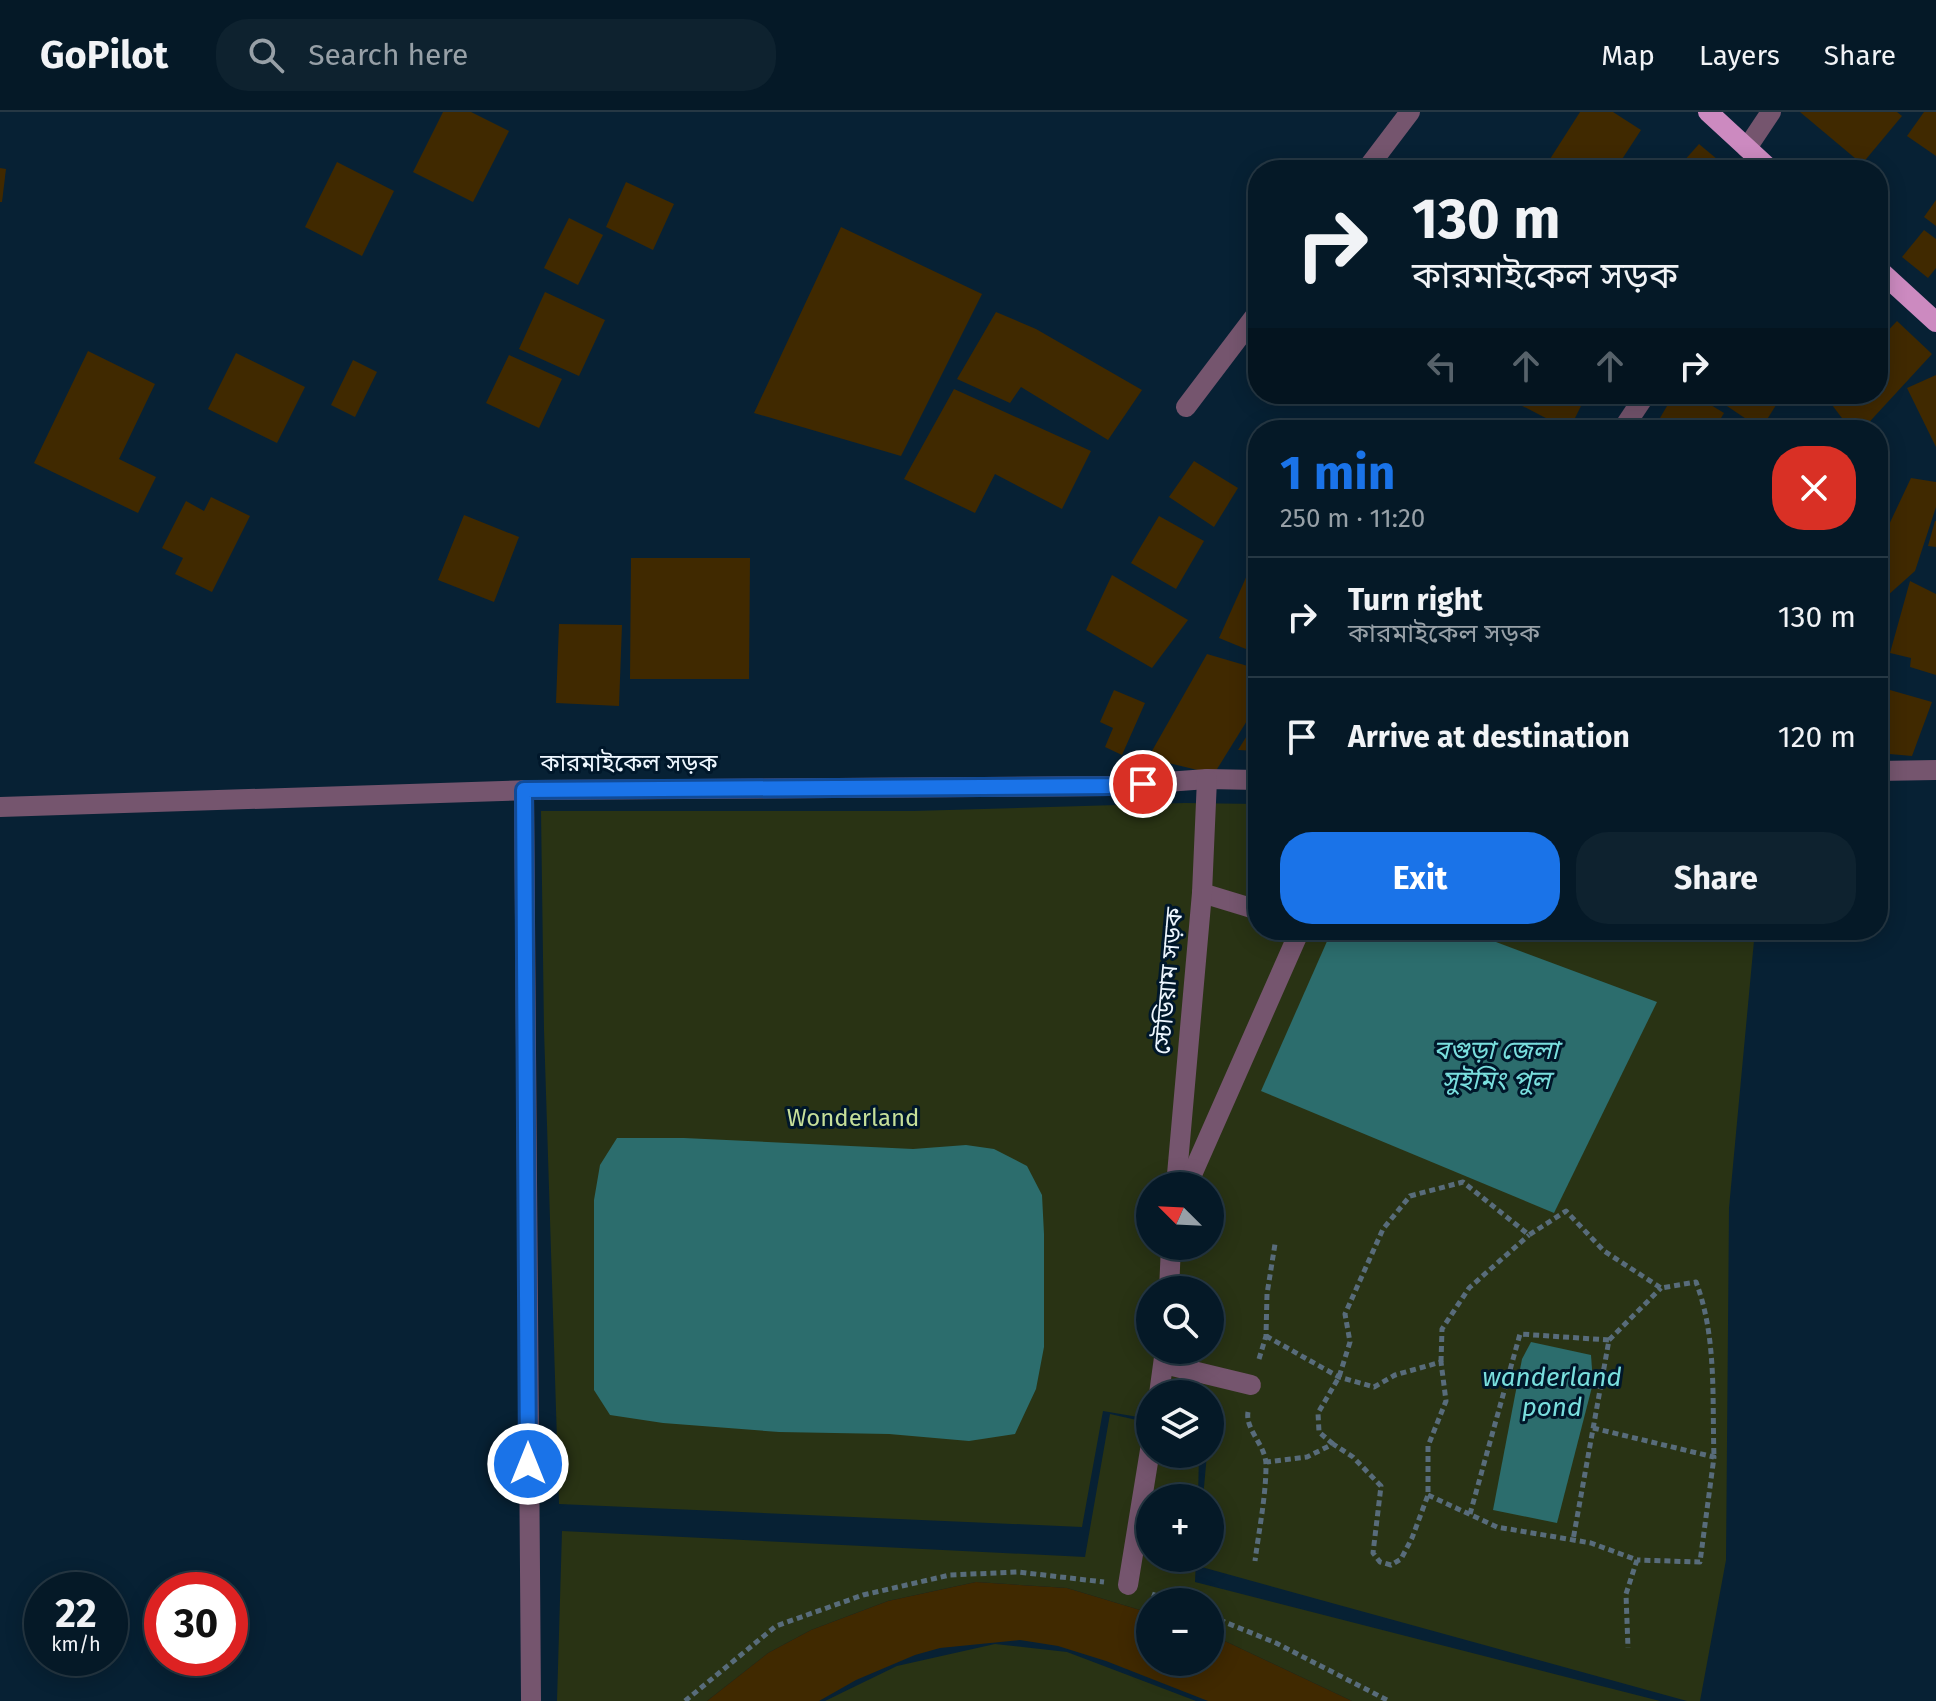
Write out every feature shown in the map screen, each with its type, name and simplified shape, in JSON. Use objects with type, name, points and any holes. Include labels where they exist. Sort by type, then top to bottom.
[{"type":"main road","points":[[1708,112],[1760,160]]},
{"type":"main road","points":[[1888,278],[1936,322]]},
{"type":"street","points":[[1374,160],[1410,112]]},
{"type":"street","points":[[1747,148],[1771,112]]},
{"type":"street","points":[[1186,407],[1248,325]]},
{"type":"street","points":[[1888,771],[1936,770]]},
{"type":"street","name":"কারমাইকেল সড়ক","points":[[0,807],[524,790],[1112,786],[1207,779],[1248,780]]},
{"type":"street","name":"স্টেডিয়াম সড়ক","points":[[1177,1172],[1202,893],[1207,779]]},
{"type":"street","points":[[524,790],[531,1701]]},
{"type":"street","points":[[1202,893],[1248,907]]},
{"type":"street","points":[[1193,1172],[1296,940]]},
{"type":"street","points":[[1186,1364],[1251,1385]]},
{"type":"street","points":[[1128,1585],[1147,1468]]},
{"type":"path","points":[[1529,1235],[1463,1182],[1410,1196],[1383,1229],[1345,1314],[1350,1342],[1339,1377],[1318,1413],[1319,1432],[1353,1457],[1381,1486],[1373,1553],[1380,1562],[1391,1565],[1401,1559],[1428,1495],[1428,1446],[1446,1401],[1441,1362],[1442,1329],[1469,1288],[1529,1235],[1566,1211],[1604,1251],[1661,1288]]},
{"type":"path","points":[[1428,1495],[1441,1504],[1497,1527],[1573,1540],[1591,1543],[1637,1560],[1700,1562],[1714,1457],[1710,1330],[1696,1282],[1661,1288],[1609,1340],[1573,1540]]},
{"type":"path","points":[[1470,1514],[1520,1334],[1609,1340]]},
{"type":"path","points":[[1266,1336],[1339,1377],[1374,1387],[1395,1375],[1441,1362]]},
{"type":"path","points":[[1593,1428],[1714,1457]]},
{"type":"path","points":[[1267,1462],[1307,1457],[1333,1444]]},
{"type":"path","points":[[1628,1648],[1626,1594],[1637,1560]]},
{"type":"path","points":[[685,1701],[776,1626],[863,1595],[950,1575],[1018,1572],[1128,1585]]},
{"type":"path","points":[[1224,1622],[1302,1655],[1389,1701]]},
{"type":"green space","name":"Wonderland","points":[[1248,804],[1248,940],[1754,940],[1729,1208],[1726,1560],[1700,1701],[1687,1701],[1220,1572],[1224,1572],[1224,1484],[1204,1484],[1206,1468],[1224,1468],[1224,1380],[1136,1380],[1136,1417],[1103,1411],[1082,1527],[559,1504],[544,1030],[541,811],[913,811]]},
{"type":"green space","points":[[1110,1414],[1136,1420],[1136,1468],[1199,1468],[1198,1484],[1136,1484],[1136,1572],[1195,1572],[1195,1582],[1218,1588],[1136,1588],[1136,1609],[1067,1588],[976,1582],[888,1601],[811,1630],[768,1653],[707,1701],[557,1701],[562,1531],[1085,1557]]},
{"type":"green space","points":[[1224,1589],[1660,1701],[1352,1701],[1224,1641]]},
{"type":"green space","points":[[995,1644],[1067,1652],[1196,1701],[825,1701],[897,1666]]},
{"type":"water","name":"বগুড়া জেলা সুইমিং পুল","points":[[1328,940],[1491,940],[1657,1002],[1554,1213],[1261,1091]]},
{"type":"water","points":[[617,1138],[684,1138],[913,1149],[966,1145],[994,1149],[1027,1166],[1042,1195],[1044,1347],[1036,1389],[1015,1434],[969,1441],[889,1434],[779,1432],[663,1423],[610,1415],[594,1390],[594,1200],[600,1165]]},
{"type":"water","name":"wanderland pond","points":[[1531,1342],[1591,1355],[1593,1383],[1557,1523],[1493,1510],[1522,1359]]},
{"type":"building","points":[[443,112],[471,112],[509,131],[473,202],[413,172]]},
{"type":"building","points":[[1580,112],[1613,112],[1641,130],[1622,160],[1549,160]]},
{"type":"building","points":[[1800,112],[1897,112],[1902,116],[1865,160],[1857,160]]},
{"type":"building","points":[[1924,112],[1936,112],[1936,156],[1907,136]]},
{"type":"building","points":[[1699,144],[1718,160],[1685,160]]},
{"type":"building","points":[[337,162],[394,191],[362,256],[305,227]]},
{"type":"building","points":[[0,168],[6,169],[2,202],[0,202]]},
{"type":"building","points":[[626,182],[674,204],[653,250],[606,227]]},
{"type":"building","points":[[1936,200],[1936,226],[1924,217]]},
{"type":"building","points":[[569,218],[603,235],[578,285],[544,268]]},
{"type":"building","points":[[841,227],[982,294],[901,456],[754,413]]},
{"type":"building","points":[[1924,230],[1936,239],[1936,268],[1928,278],[1902,257]]},
{"type":"building","points":[[545,292],[605,320],[579,376],[519,349]]},
{"type":"building","points":[[996,312],[1036,329],[1142,390],[1108,440],[1021,387],[1010,403],[957,379]]},
{"type":"building","points":[[1897,321],[1932,354],[1888,402],[1888,330]]},
{"type":"building","points":[[88,351],[155,384],[119,459],[156,477],[138,513],[34,463]]},
{"type":"building","points":[[236,353],[305,387],[277,443],[208,409]]},
{"type":"building","points":[[509,355],[562,379],[539,428],[486,403]]},
{"type":"building","points":[[353,360],[377,372],[355,417],[331,405]]},
{"type":"building","points":[[1936,375],[1936,447],[1907,388]]},
{"type":"building","points":[[954,389],[1091,451],[1062,509],[995,474],[975,513],[904,479]]},
{"type":"building","points":[[1518,404],[1582,404],[1574,420],[1550,420]]},
{"type":"building","points":[[1668,404],[1709,404],[1724,413],[1720,420],[1659,420]]},
{"type":"building","points":[[1724,404],[1777,404],[1767,420],[1748,420]]},
{"type":"building","points":[[1831,404],[1886,404],[1871,420],[1843,420]]},
{"type":"building","points":[[1194,461],[1238,488],[1214,527],[1169,497]]},
{"type":"building","points":[[1911,478],[1936,482],[1936,507],[1915,571],[1888,595],[1888,527]]},
{"type":"building","points":[[211,497],[250,516],[212,592],[175,574],[183,558],[162,548],[186,501],[204,511]]},
{"type":"building","points":[[464,515],[519,537],[494,602],[438,580]]},
{"type":"building","points":[[1159,516],[1204,541],[1176,589],[1131,563]]},
{"type":"building","points":[[1936,521],[1936,547],[1928,546]]},
{"type":"building","points":[[631,558],[750,558],[749,679],[630,679]]},
{"type":"building","points":[[1248,573],[1248,650],[1219,638]]},
{"type":"building","points":[[1112,575],[1188,620],[1152,668],[1086,630]]},
{"type":"building","points":[[1910,581],[1936,594],[1936,675],[1910,667],[1911,658],[1890,653]]},
{"type":"building","points":[[559,624],[622,625],[619,706],[556,703]]},
{"type":"building","points":[[1207,654],[1248,666],[1248,719],[1214,774],[1148,758]]},
{"type":"building","points":[[1888,689],[1932,702],[1912,756],[1888,754]]},
{"type":"building","points":[[1114,690],[1145,703],[1122,755],[1105,747],[1113,728],[1100,722]]},
{"type":"building","points":[[1248,734],[1248,750],[1238,750]]},
{"type":"building","points":[[976,1582],[1067,1588],[1136,1609],[1136,1673],[1058,1646],[1020,1640],[940,1648],[915,1655],[856,1680],[819,1701],[707,1701],[768,1653],[811,1630],[888,1601]]},
{"type":"building","points":[[1224,1641],[1352,1701],[1208,1701],[1144,1676],[1224,1676]]},
{"type":"route","points":[[528,1464],[524,790],[1143,784]]}]
